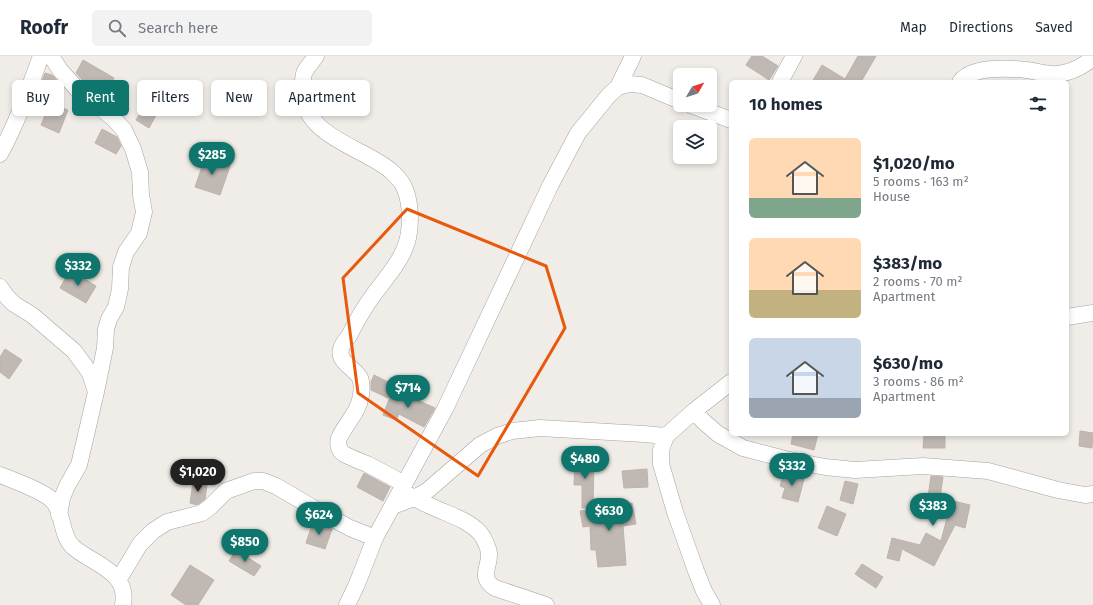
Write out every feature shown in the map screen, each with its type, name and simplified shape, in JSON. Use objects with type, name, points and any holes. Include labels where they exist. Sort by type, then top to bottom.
[{"type":"street","points":[[0,154],[10,136],[24,103],[41,56]]},
{"type":"street","points":[[51,56],[60,70],[77,89],[114,119],[124,130],[133,149],[140,172],[144,212],[139,233],[126,252],[121,267],[120,289],[116,307],[109,319],[106,329],[105,348],[79,465],[62,498],[59,515]]},
{"type":"street","points":[[316,56],[306,70],[303,78],[304,96],[308,113],[318,125],[340,142],[387,168],[403,184],[407,193],[410,216],[409,234],[403,253],[393,270],[360,314],[341,349],[341,356],[344,362],[358,374],[361,380],[362,389],[360,400],[354,415],[339,439],[338,445],[340,450],[344,454],[368,464],[406,491],[458,518],[480,534],[489,553],[485,577],[488,584],[495,588],[546,605]]},
{"type":"street","points":[[347,605],[375,538],[393,506],[406,491],[566,154],[578,132],[609,95],[618,87],[633,56]]},
{"type":"street","points":[[781,80],[794,56]]},
{"type":"street","points":[[1009,56],[1025,70]]},
{"type":"street","points":[[961,80],[974,73],[986,70],[1025,70],[1056,74],[1071,71],[1084,65],[1093,58]]},
{"type":"street","points":[[618,87],[629,84],[642,85],[673,97]]},
{"type":"street","points":[[710,112],[729,119]]},
{"type":"street","points":[[0,287],[14,304],[32,315],[74,351],[90,374],[96,392]]},
{"type":"street","points":[[1069,317],[1093,313]]},
{"type":"street","points":[[712,605],[696,571],[677,518],[661,464],[661,450],[666,436],[729,384]]},
{"type":"street","points":[[694,412],[702,421],[718,434],[743,448],[785,459],[825,467],[855,470],[923,466],[988,471],[1058,490],[1085,495],[1093,494]]},
{"type":"street","points":[[406,491],[427,491],[480,445],[497,436],[512,432],[540,428],[666,436]]},
{"type":"street","points":[[0,475],[46,495],[54,502],[62,529],[72,546],[89,559],[109,570],[119,579],[125,595],[123,605]]},
{"type":"street","points":[[119,579],[140,544],[153,531],[167,522],[202,513],[226,491],[254,481],[262,481],[276,486],[326,515],[375,538]]},
{"type":"highlighted area","points":[[407,209],[546,266],[565,328],[478,476],[358,393],[343,278]]},
{"type":"building","points":[[752,56],[762,56],[778,66],[769,80],[746,65]]},
{"type":"building","points":[[858,56],[876,56],[862,80],[813,80],[822,65],[845,79]]},
{"type":"building","points":[[83,60],[114,78],[113,80],[82,80],[76,73]]},
{"type":"building","points":[[45,73],[52,75],[56,80],[43,80]]},
{"type":"building","points":[[64,108],[68,110],[59,133],[41,125],[45,116],[64,116]]},
{"type":"building","points":[[138,116],[156,116],[149,128],[136,120]]},
{"type":"building","points":[[102,129],[117,137],[121,146],[116,154],[95,143]]},
{"type":"building","points":[[205,158],[230,166],[220,195],[195,187]]},
{"type":"building","points":[[70,270],[96,286],[86,303],[60,288]]},
{"type":"building","points":[[5,349],[22,360],[9,379],[0,372],[0,357]]},
{"type":"building","points":[[374,375],[394,385],[388,398],[371,390],[371,382]]},
{"type":"building","points":[[393,389],[435,408],[424,427],[399,414],[396,420],[383,415]]},
{"type":"building","points":[[1080,431],[1093,433],[1092,448],[1079,446]]},
{"type":"building","points":[[793,436],[818,436],[814,450],[791,444]]},
{"type":"building","points":[[924,436],[945,436],[945,448],[923,448]]},
{"type":"building","points":[[575,458],[594,459],[593,508],[582,508],[582,485],[574,485]]},
{"type":"building","points":[[647,469],[648,487],[624,488],[622,471]]},
{"type":"building","points":[[364,473],[390,487],[383,501],[357,487]]},
{"type":"building","points":[[784,473],[804,479],[798,502],[782,498],[785,488],[780,486]]},
{"type":"building","points":[[931,476],[943,477],[940,498],[970,505],[965,528],[955,525],[934,566],[902,549],[899,561],[887,558],[892,538],[920,545],[926,533],[941,541],[948,514],[926,511]]},
{"type":"building","points":[[845,481],[858,484],[853,504],[840,500]]},
{"type":"building","points":[[193,482],[207,485],[205,499],[197,505],[190,503]]},
{"type":"building","points":[[632,503],[636,524],[623,526],[626,565],[598,567],[596,550],[591,550],[590,526],[583,527],[580,511]]},
{"type":"building","points":[[827,506],[846,514],[837,536],[818,528]]},
{"type":"building","points":[[313,522],[332,529],[325,549],[306,543]]},
{"type":"building","points":[[236,550],[261,566],[254,576],[229,561]]},
{"type":"building","points":[[862,564],[883,577],[876,588],[855,574]]},
{"type":"building","points":[[190,565],[214,580],[198,605],[186,605],[171,595]]}]
